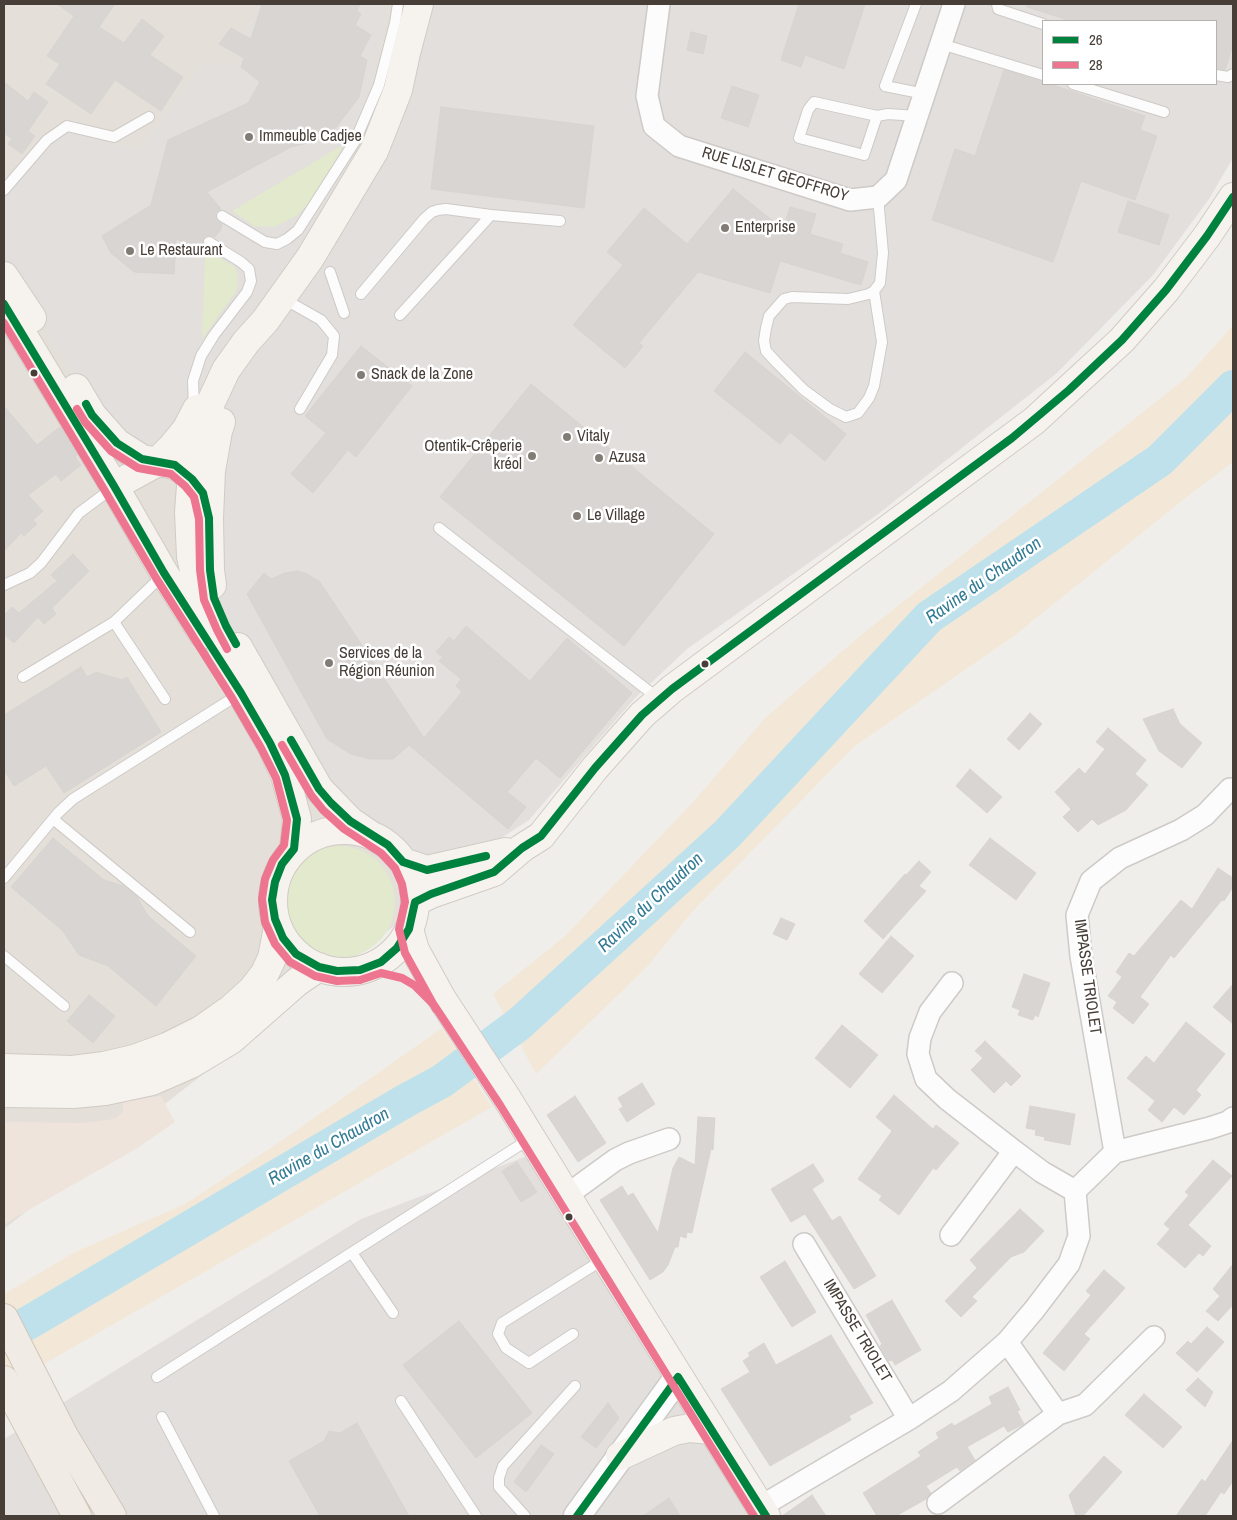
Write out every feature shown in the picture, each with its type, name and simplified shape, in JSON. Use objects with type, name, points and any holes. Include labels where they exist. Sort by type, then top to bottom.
[{"type":"main road","points":[[405,4],[406,53]]},
{"type":"main road","points":[[369,834],[343,829],[316,834],[294,849],[282,864],[275,882],[272,900],[278,927],[283,938],[296,954],[319,967],[337,972],[360,970],[381,962],[398,948],[409,929],[415,902],[412,881],[404,862],[388,846],[369,834],[350,822],[319,789],[226,626],[214,598],[210,570],[209,518],[211,471],[218,431],[238,379],[266,321],[310,258],[374,151],[389,88],[406,53],[419,4]]},
{"type":"main road","points":[[415,902],[431,894],[494,872],[522,848],[541,836],[595,768],[642,715],[672,689],[1034,421],[1128,333],[1166,290],[1207,236],[1233,197]]},
{"type":"main road","points":[[4,276],[43,334],[92,414],[118,443],[142,459],[175,465],[192,479],[202,493],[209,518]]},
{"type":"main road","points":[[4,304],[114,486],[164,573],[241,693],[270,743],[285,775],[297,819],[294,849]]},
{"type":"main road","points":[[114,486],[156,463],[172,447],[186,430],[210,390],[246,342],[266,321]]},
{"type":"main road","points":[[226,370],[205,415],[193,460],[189,512],[190,538],[191,556],[197,585],[241,693]]},
{"type":"main road","points":[[404,862],[427,870],[522,848]]},
{"type":"main road","points":[[4,1068],[73,1070],[104,1066],[134,1059],[176,1043],[207,1026],[231,1009],[252,990],[265,973],[272,958],[278,927]]},
{"type":"main road","points":[[409,929],[415,950],[442,999],[532,1137],[678,1377],[763,1512]]},
{"type":"main road","points":[[381,962],[406,969],[420,977],[442,999]]},
{"type":"main road","points":[[4,1093],[73,1094],[105,1092],[152,1081],[191,1064],[231,1040],[297,982],[319,967]]},
{"type":"main road","points":[[4,1318],[64,1436],[112,1516]]},
{"type":"main road","points":[[4,1380],[77,1516]]},
{"type":"main road","points":[[620,1456],[674,1431],[690,1428],[711,1430]]},
{"type":"street","name":"RUE LISLET GEOFFROY","points":[[659,4],[647,96],[654,126],[679,146],[850,200],[878,196]]},
{"type":"street","points":[[878,196],[896,180],[954,4]]},
{"type":"street","name":"IMPASSE TRIOLET","points":[[1114,1152],[1081,956],[1077,915],[1091,881],[1120,858],[1181,830],[1205,815],[1230,789]]},
{"type":"street","points":[[952,983],[930,1012],[920,1038],[918,1054],[926,1079],[947,1099],[1014,1151],[1042,1172],[1075,1191]]},
{"type":"street","points":[[1075,1191],[1114,1152],[1231,1122]]},
{"type":"street","points":[[566,1195],[629,1152],[669,1139]]},
{"type":"street","points":[[952,1235],[1014,1151]]},
{"type":"street","points":[[763,1512],[951,1390],[1007,1342],[1069,1264],[1079,1236],[1075,1191]]},
{"type":"street","name":"IMPASSE TRIOLET","points":[[804,1244],[909,1419]]},
{"type":"street","points":[[938,1502],[1058,1414],[1085,1405],[1154,1337]]},
{"type":"street","points":[[1007,1342],[1058,1414]]},
{"type":"street","points":[[577,1516],[678,1377]]},
{"type":"lane","points":[[222,216],[265,242],[277,244],[298,230],[389,88],[398,4]]},
{"type":"lane","points":[[916,4],[885,86],[925,94]]},
{"type":"lane","points":[[997,4],[998,9],[1042,24]]},
{"type":"lane","points":[[941,44],[1042,75]]},
{"type":"lane","points":[[1217,75],[1228,77],[1233,74]]},
{"type":"lane","points":[[1076,85],[1164,112]]},
{"type":"lane","points":[[877,116],[864,155],[799,138],[808,110],[814,102],[877,116],[888,114],[918,116]]},
{"type":"lane","points":[[4,190],[47,140],[68,126],[114,137],[149,117]]},
{"type":"lane","points":[[874,291],[882,342],[874,386],[869,398],[858,413],[846,417],[830,410],[804,390],[766,351],[764,341],[769,316],[784,299],[792,297],[848,299],[874,291],[880,283],[883,254],[878,196]]},
{"type":"lane","points":[[361,294],[432,212],[446,209],[560,221]]},
{"type":"lane","points":[[400,315],[491,215]]},
{"type":"lane","points":[[195,414],[193,381],[201,356],[246,292],[251,281],[248,269],[241,262],[209,242]]},
{"type":"lane","points":[[330,272],[344,312]]},
{"type":"lane","points":[[281,298],[321,320],[334,336],[332,355],[300,409]]},
{"type":"lane","points":[[4,585],[30,573],[41,563],[80,513],[114,486]]},
{"type":"lane","points":[[439,528],[660,700]]},
{"type":"lane","points":[[24,677],[114,622],[164,573]]},
{"type":"lane","points":[[114,622],[166,699]]},
{"type":"lane","points":[[4,878],[53,819],[73,799],[241,693]]},
{"type":"lane","points":[[53,819],[190,932]]},
{"type":"lane","points":[[4,956],[64,1006]]},
{"type":"lane","points":[[157,1377],[532,1137]]},
{"type":"lane","points":[[352,1253],[393,1313]]},
{"type":"lane","points":[[573,1334],[529,1363],[506,1348],[498,1334],[502,1323],[605,1258]]},
{"type":"lane","points":[[524,1516],[499,1487],[501,1472],[504,1466],[574,1386]]},
{"type":"lane","points":[[401,1401],[476,1516]]},
{"type":"lane","points":[[162,1417],[214,1516]]},
{"type":"shaded area","points":[[4,4],[413,4],[306,792],[422,854],[475,863],[4,1229]]},
{"type":"shaded area","points":[[257,4],[389,4],[373,78],[407,85],[421,4],[1233,4],[1233,158],[1209,199],[1153,275],[1057,373],[878,514],[687,649],[635,698],[529,820],[495,842],[440,862],[421,855],[386,828],[303,792],[201,578],[196,465],[113,432],[4,267],[4,201],[50,141],[69,133],[140,151],[201,63],[236,65]]},
{"type":"shaded area","points":[[23,185],[104,240],[111,253],[134,272],[176,292],[181,379],[141,440],[107,413],[65,352],[87,326],[56,283],[34,306],[4,258],[4,207]]},
{"type":"shaded area","points":[[161,1096],[175,1122],[136,1149],[4,1224],[5,1122],[84,1123],[114,1119],[123,1112],[123,1102]]},
{"type":"shaded area","points":[[540,1151],[766,1516],[4,1516],[4,1439],[361,1219]]},
{"type":"green space","points":[[344,144],[317,196],[296,216],[274,227],[254,226],[232,211]]},
{"type":"green space","points":[[205,253],[218,257],[235,267],[238,275],[238,284],[235,293],[202,339]]},
{"type":"green space","points":[[339,846],[360,851],[378,863],[390,881],[395,902],[390,923],[378,941],[360,953],[339,958],[318,953],[300,941],[288,923],[283,902],[288,881],[300,863],[318,851]]},
{"type":"sand","points":[[1233,325],[1233,462],[1014,636],[855,746],[692,912],[646,968],[536,1074],[493,994],[565,936],[694,801],[765,718],[861,635],[1186,378]]},
{"type":"sand","points":[[442,1028],[492,1107],[4,1387],[4,1294],[75,1252],[185,1204],[284,1139]]},
{"type":"building","points":[[57,4],[115,4],[99,27],[124,43],[142,19],[164,36],[150,55],[183,77],[161,111],[115,80],[91,114],[46,84],[60,64],[47,56],[74,16]]},
{"type":"building","name":"Immeuble Cadjee","points":[[262,4],[360,4],[357,11],[361,14],[355,25],[371,35],[360,56],[367,60],[359,97],[331,134],[312,142],[291,147],[207,192],[221,209],[216,212],[215,216],[216,220],[222,224],[221,229],[215,237],[205,236],[202,241],[203,245],[193,246],[176,239],[174,274],[134,272],[111,253],[102,236],[151,205],[168,140],[248,103],[260,82],[241,67],[244,58],[219,44],[231,28],[251,39]]},
{"type":"building","points":[[799,4],[865,4],[844,69],[805,55],[801,67],[781,60]]},
{"type":"building","points":[[1027,4],[1233,4],[1233,44],[1225,70],[1217,68],[1217,20],[1068,20],[1027,7]]},
{"type":"building","points":[[691,32],[707,36],[703,54],[687,50]]},
{"type":"building","points":[[1004,70],[1042,82],[1042,85],[1053,85],[1145,116],[1140,130],[1157,136],[1135,200],[1081,181],[1053,262],[932,220],[955,149],[975,156]]},
{"type":"building","points":[[4,82],[28,101],[34,92],[48,102],[28,131],[35,136],[22,154],[8,144],[12,139],[4,133]]},
{"type":"building","points":[[732,86],[759,95],[748,127],[721,118]]},
{"type":"building","points":[[441,107],[594,126],[584,208],[431,189]]},
{"type":"building","points":[[733,189],[783,229],[790,207],[816,214],[810,234],[843,244],[840,253],[868,262],[861,285],[780,261],[770,293],[698,272],[639,343],[643,346],[625,368],[573,325],[623,265],[607,252],[644,208],[687,244]]},
{"type":"building","points":[[1128,201],[1169,215],[1159,245],[1118,232]]},
{"type":"building","points":[[361,346],[412,386],[356,457],[348,450],[313,493],[291,474],[326,433],[305,416]]},
{"type":"building","points":[[745,352],[846,434],[825,461],[790,432],[780,444],[714,391]]},
{"type":"building","name":"Le Village","points":[[531,384],[714,534],[624,646],[440,497]]},
{"type":"building","points":[[4,406],[37,445],[60,427],[81,465],[61,481],[56,474],[28,495],[43,511],[33,520],[37,524],[24,536],[21,533],[4,551]]},
{"type":"building","points":[[73,554],[89,571],[52,608],[56,614],[44,624],[38,617],[14,643],[4,634],[4,615],[12,607],[19,613],[57,581],[51,575]]},
{"type":"building","points":[[298,571],[319,581],[424,738],[462,692],[456,686],[461,679],[439,661],[443,657],[436,652],[449,637],[454,641],[466,626],[530,681],[567,638],[632,693],[560,778],[536,758],[507,792],[526,807],[508,829],[409,745],[393,759],[370,759],[351,754],[327,739],[247,594],[264,573],[271,579],[285,573]]},
{"type":"building","points":[[81,667],[87,677],[96,672],[122,680],[127,677],[161,732],[64,793],[46,766],[14,786],[4,770],[4,715]]},
{"type":"building","points":[[1173,709],[1180,724],[1202,743],[1182,768],[1159,751],[1143,719]]},
{"type":"building","points":[[1030,713],[1042,724],[1019,750],[1007,739]]},
{"type":"building","points":[[1108,728],[1146,760],[1135,774],[1148,785],[1126,810],[1098,825],[1092,819],[1078,832],[1063,817],[1071,809],[1055,792],[1079,768],[1085,774],[1105,749],[1096,742]]},
{"type":"building","points":[[970,769],[1002,797],[987,813],[956,786]]},
{"type":"building","points":[[53,838],[104,880],[124,886],[137,897],[148,916],[196,956],[156,1006],[108,966],[79,955],[62,930],[11,887]]},
{"type":"building","points":[[990,838],[1036,873],[1016,900],[969,865]]},
{"type":"building","points":[[919,861],[931,872],[919,886],[926,891],[883,939],[864,921],[905,874]]},
{"type":"building","points":[[1218,868],[1233,878],[1233,887],[1224,901],[1222,900],[1174,958],[1171,955],[1140,997],[1149,1004],[1133,1024],[1113,1008],[1117,1002],[1108,996],[1122,977],[1116,972],[1129,953],[1134,956],[1181,900],[1192,909]]},
{"type":"building","points":[[781,918],[795,924],[787,940],[773,934]]},
{"type":"building","points":[[891,936],[914,956],[882,993],[859,974]]},
{"type":"building","points":[[1024,974],[1050,983],[1038,1017],[1035,1015],[1033,1020],[1018,1015],[1020,1010],[1012,1007]]},
{"type":"building","points":[[1233,984],[1233,1024],[1213,1007]]},
{"type":"building","points":[[89,995],[115,1016],[93,1043],[67,1021]]},
{"type":"building","points":[[1186,1022],[1225,1054],[1196,1090],[1201,1095],[1184,1115],[1174,1107],[1162,1122],[1148,1110],[1155,1101],[1127,1078],[1146,1056],[1154,1063]]},
{"type":"building","points":[[842,1025],[878,1055],[850,1088],[815,1058]]},
{"type":"building","points":[[985,1041],[1021,1076],[1011,1086],[1006,1081],[994,1093],[971,1070],[983,1058],[975,1051]]},
{"type":"building","points":[[642,1083],[655,1104],[627,1122],[619,1109],[623,1107],[618,1098]]},
{"type":"building","points":[[894,1095],[933,1129],[936,1125],[959,1143],[936,1170],[933,1168],[899,1215],[879,1200],[882,1196],[858,1179],[892,1131],[876,1117]]},
{"type":"building","points":[[575,1096],[606,1143],[578,1162],[547,1115]]},
{"type":"building","points":[[1030,1106],[1075,1114],[1070,1145],[1044,1140],[1045,1137],[1035,1135],[1036,1130],[1026,1128]]},
{"type":"building","points":[[698,1117],[715,1118],[713,1150],[711,1149],[692,1233],[687,1232],[686,1238],[680,1236],[678,1247],[675,1247],[668,1265],[663,1272],[650,1280],[600,1200],[622,1186],[628,1196],[633,1193],[658,1233],[673,1168],[679,1157],[695,1165]]},
{"type":"building","points":[[1213,1160],[1232,1176],[1188,1225],[1211,1246],[1203,1256],[1190,1246],[1199,1253],[1185,1268],[1157,1244],[1170,1229],[1164,1224],[1189,1195],[1185,1192]]},
{"type":"building","points":[[517,1162],[537,1192],[521,1202],[502,1171]]},
{"type":"building","points":[[813,1164],[824,1181],[812,1189],[832,1221],[840,1216],[876,1276],[854,1289],[805,1214],[791,1222],[771,1189]]},
{"type":"building","points":[[1020,1209],[1044,1231],[1024,1252],[1011,1257],[972,1297],[977,1301],[961,1317],[945,1301],[977,1268],[970,1260]]},
{"type":"building","points":[[785,1261],[816,1312],[792,1327],[760,1277]]},
{"type":"building","points":[[1233,1264],[1233,1307],[1218,1321],[1206,1311],[1220,1296],[1213,1289]]},
{"type":"building","points":[[1104,1270],[1125,1288],[1084,1334],[1090,1339],[1064,1371],[1043,1353],[1091,1295],[1086,1291]]},
{"type":"building","points":[[892,1300],[921,1350],[895,1365],[892,1360],[889,1361],[880,1346],[882,1344],[866,1315]]},
{"type":"building","points":[[459,1321],[532,1413],[476,1458],[403,1365]]},
{"type":"building","points":[[1207,1327],[1224,1342],[1197,1372],[1176,1353],[1188,1341],[1191,1344]]},
{"type":"building","points":[[831,1335],[873,1403],[849,1416],[851,1420],[770,1466],[721,1389],[750,1372],[743,1361],[750,1356],[748,1353],[764,1343],[776,1365]]},
{"type":"building","points":[[1198,1378],[1213,1392],[1205,1407],[1186,1390]]},
{"type":"building","points":[[1008,1387],[1020,1410],[1017,1411],[1024,1424],[1008,1432],[1004,1426],[967,1447],[975,1460],[960,1471],[957,1467],[926,1486],[931,1493],[926,1499],[896,1516],[877,1516],[863,1493],[921,1456],[918,1452],[939,1438],[936,1433],[952,1423],[954,1426],[992,1404],[989,1397]]},
{"type":"building","points":[[1144,1394],[1182,1427],[1163,1448],[1125,1415]]},
{"type":"building","points":[[608,1403],[619,1418],[596,1448],[581,1437]]},
{"type":"building","points":[[357,1423],[409,1516],[320,1516],[289,1461],[324,1441],[329,1431],[340,1433]]},
{"type":"building","points":[[1233,1440],[1233,1481],[1224,1494],[1221,1492],[1205,1516],[1176,1516],[1202,1479],[1205,1482]]},
{"type":"building","points":[[541,1445],[554,1454],[526,1492],[514,1482]]},
{"type":"building","points":[[1104,1456],[1122,1472],[1083,1516],[1076,1516],[1069,1495]]},
{"type":"building","points":[[812,1495],[826,1516],[782,1516]]},
{"type":"building","points":[[669,1498],[680,1516],[643,1516]]},
{"type":"waterway","name":"Ravine du Chaudron","points":[[4,1337],[442,1081],[519,1024],[727,834],[929,617],[1160,460],[1233,387]]},
{"type":"transit line","name":"26","points":[[4,304],[114,486],[164,573],[241,693],[270,743],[285,775],[297,819],[294,849],[282,864],[275,882],[272,900],[275,919],[283,938],[296,954],[319,967],[337,971],[360,970],[381,962],[397,948],[409,929],[415,902],[431,894],[494,872],[522,848],[541,836],[595,768],[642,715],[672,689],[1012,438],[1069,390],[1122,340],[1166,290],[1207,236],[1233,197]]},
{"type":"transit line","name":"28","points":[[4,323],[156,578],[232,698],[276,778],[287,820],[284,845],[273,860],[265,879],[262,899],[265,922],[275,944],[290,962],[315,976],[337,981],[360,980],[381,973],[402,978],[414,985],[434,1005],[500,1105],[754,1516]]},
{"type":"transit line","name":"26","points":[[86,404],[92,415],[117,443],[142,459],[175,465],[192,479],[203,493],[209,518],[210,570],[214,598],[236,644]]},
{"type":"transit line","name":"28","points":[[77,409],[85,422],[111,451],[138,468],[171,474],[194,497],[199,519],[200,570],[204,600],[227,649]]},
{"type":"transit line","name":"26","points":[[291,740],[319,789],[331,803],[350,821],[388,845],[403,862],[427,870],[486,856]]},
{"type":"transit line","name":"28","points":[[282,745],[311,795],[323,810],[344,829],[381,853],[395,868],[402,884],[405,902],[399,929],[405,953],[436,1009]]},
{"type":"transit line","name":"26","points":[[577,1516],[678,1377],[766,1516]]},
{"type":"place","name":"Immeuble Cadjee","points":[[249,137]]},
{"type":"place","name":"Enterprise","points":[[725,228]]},
{"type":"place","name":"Le Restaurant","points":[[130,251]]},
{"type":"place","name":"Snack de la Zone","points":[[361,375]]},
{"type":"place","name":"Vitaly","points":[[567,437]]},
{"type":"place","name":"Otentik-Crêperie kréol","points":[[532,456]]},
{"type":"place","name":"Azusa","points":[[599,458]]},
{"type":"place","name":"Le Village","points":[[577,516]]},
{"type":"place","name":"Services de la Région Réunion","points":[[329,663]]}]
